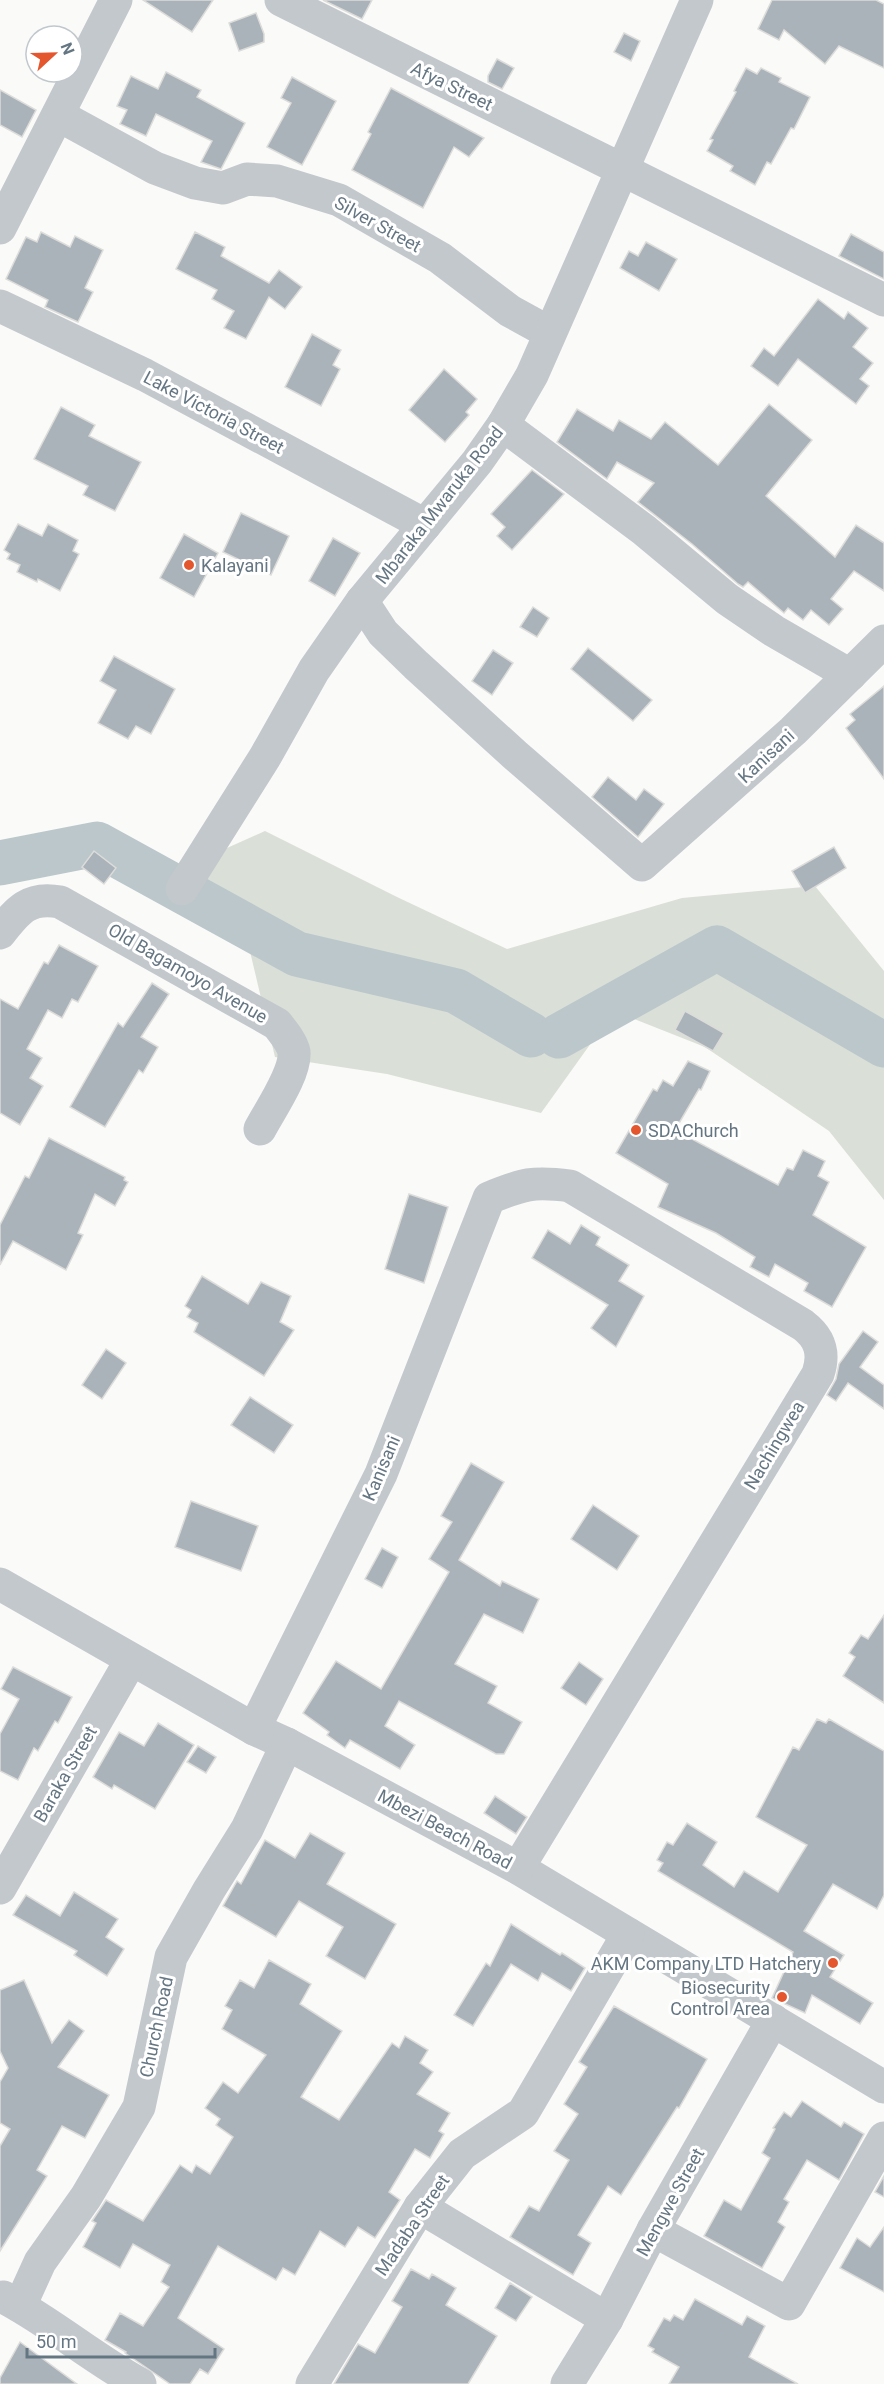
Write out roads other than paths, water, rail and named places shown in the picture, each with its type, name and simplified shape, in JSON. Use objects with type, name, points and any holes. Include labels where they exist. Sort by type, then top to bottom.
[{"type":"street","points":[[0,228],[116,0]]},
{"type":"street","name":"Mbaraka Mwaruka Road","points":[[183,889],[265,757],[314,670],[362,601],[503,425],[532,375],[697,0]]},
{"type":"street","name":"Afya Street","points":[[301,5],[623,171],[884,300]]},
{"type":"street","name":"Silver Street","points":[[58,115],[155,168],[195,183],[223,188],[247,179],[277,181],[339,200],[440,258],[510,311],[550,333]]},
{"type":"street","name":"Lake Victoria Street","points":[[0,306],[145,375],[425,525]]},
{"type":"street","points":[[503,425],[644,530],[727,599],[774,631],[850,675]]},
{"type":"street","name":"Kanisani","points":[[362,601],[384,633],[416,665],[642,865],[733,786],[884,641]]},
{"type":"street","name":"Old Bagamoyo Avenue","points":[[0,933],[27,904],[43,899],[60,902],[277,1024],[287,1037],[294,1052],[291,1070],[260,1129]]},
{"type":"street","name":"Nachingwea","points":[[489,1198],[521,1185],[546,1183],[570,1186],[803,1325],[812,1332],[822,1352],[822,1363],[818,1374],[518,1868]]},
{"type":"street","name":"Kanisani","points":[[254,1729],[381,1474],[489,1198]]},
{"type":"street","name":"Mbezi Beach Road","points":[[0,1584],[254,1729],[287,1744],[518,1868],[884,2087]]},
{"type":"street","name":"Baraka Street","points":[[0,1888],[131,1660]]},
{"type":"street","name":"Church Road","points":[[10,2301],[86,2198],[139,2107],[171,1957],[208,1890],[247,1829],[287,1744]]},
{"type":"street","name":"Madaba Street","points":[[312,2384],[420,2207],[462,2154],[523,2113],[627,1934]]},
{"type":"street","name":"Mengwe Street","points":[[567,2384],[607,2319],[653,2230],[773,2020]]},
{"type":"street","points":[[653,2230],[789,2304],[884,2138]]},
{"type":"street","points":[[420,2207],[607,2319]]},
{"type":"street","points":[[10,2301],[140,2384]]},
{"type":"waterway","points":[[0,863],[97,844],[297,954],[456,991],[531,1035]]},
{"type":"waterway","points":[[559,1036],[717,948],[884,1045]]},
{"type":"place","name":"Kalayani","points":[[189,565]]},
{"type":"place","name":"SDAChurch","points":[[636,1130]]},
{"type":"place","name":"AKM Company LTD Hatchery","points":[[833,1963]]},
{"type":"place","name":"Biosecurity Control Area","points":[[782,1997]]}]
